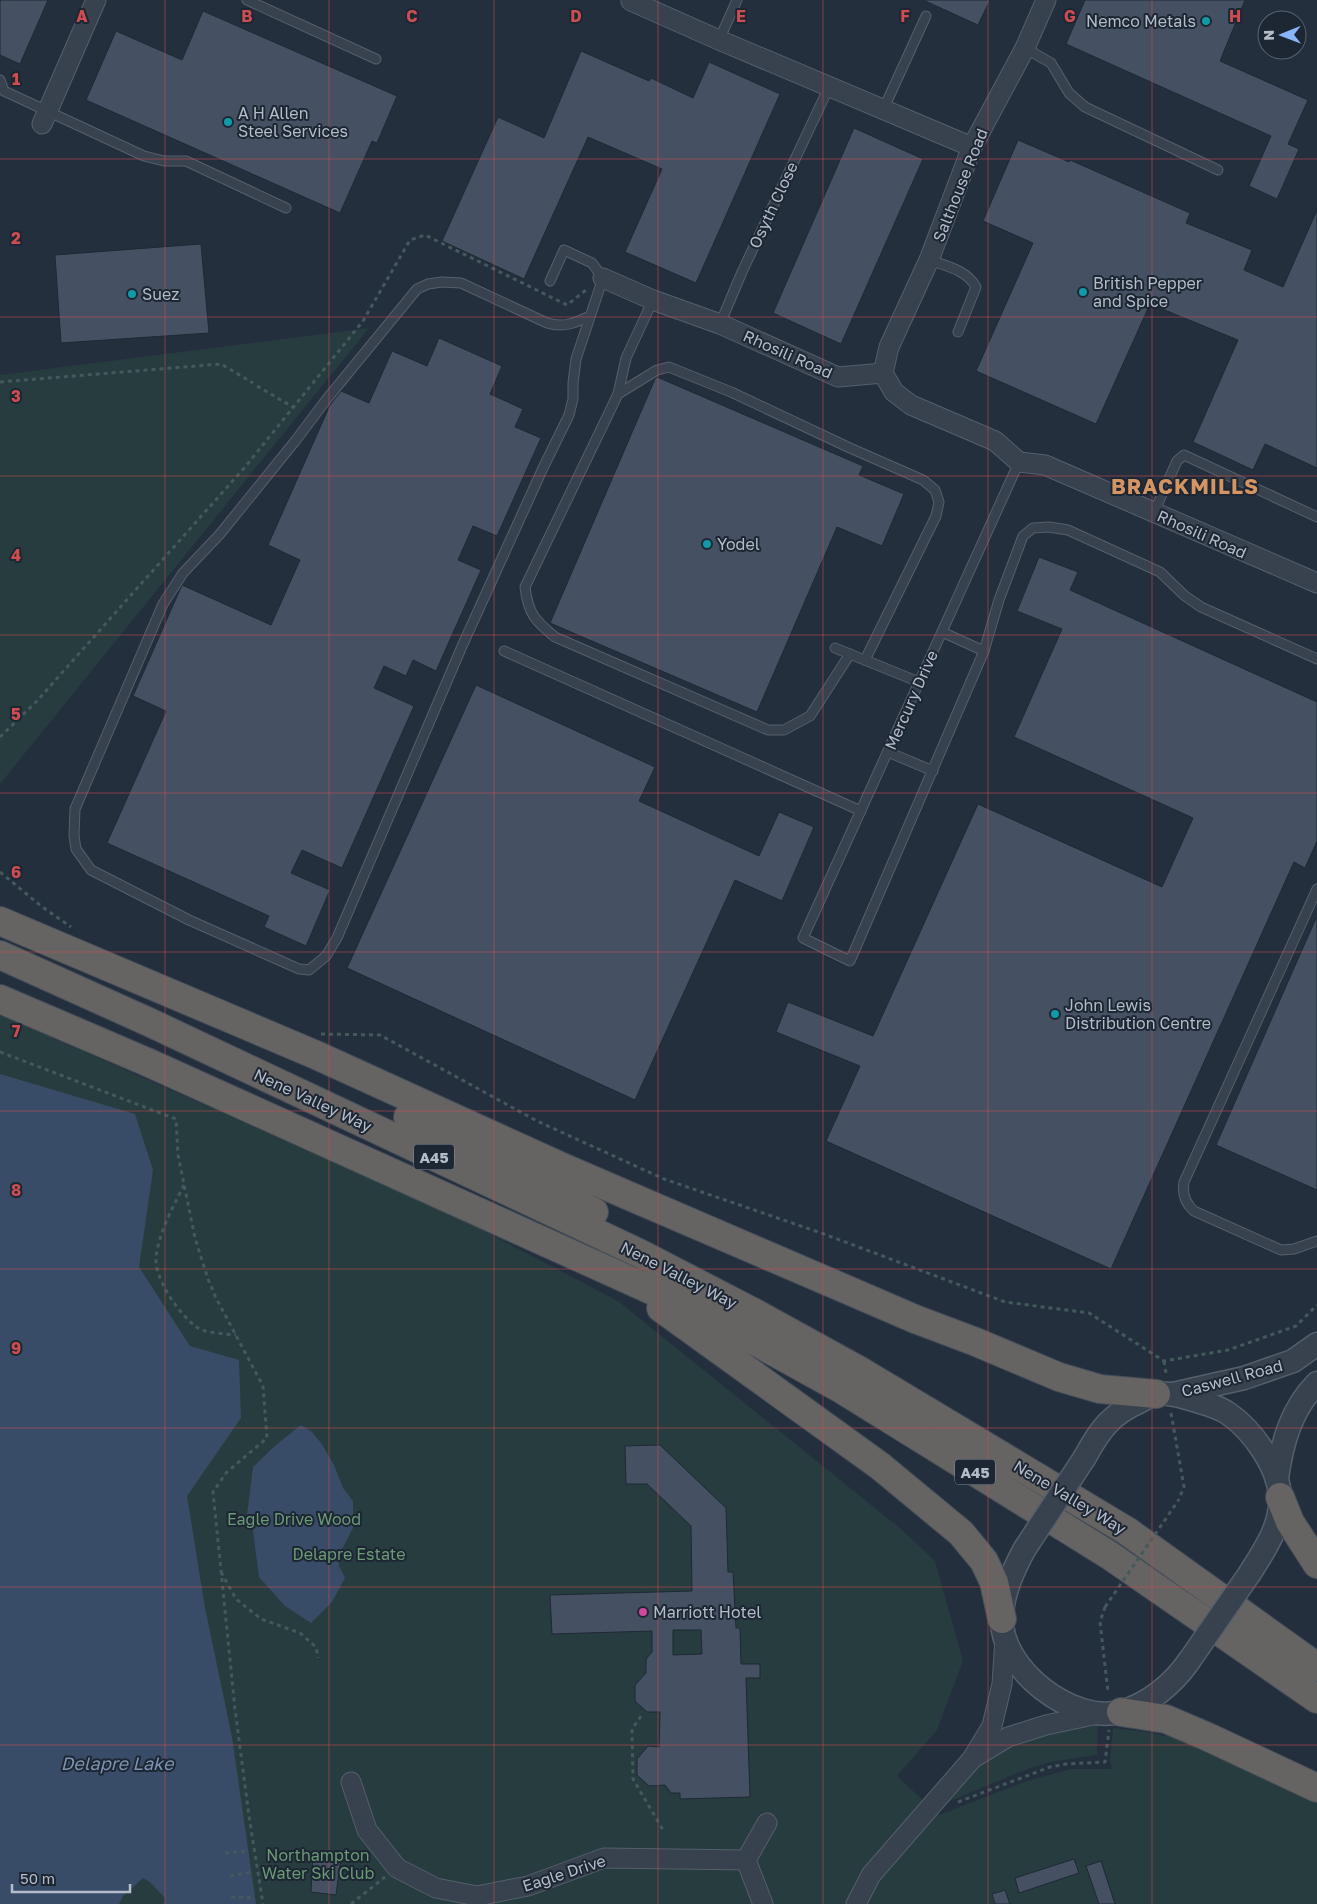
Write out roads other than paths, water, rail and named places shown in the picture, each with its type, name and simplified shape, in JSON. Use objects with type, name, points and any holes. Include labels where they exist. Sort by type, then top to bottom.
[{"type":"highway","points":[[0,921],[316,1055],[562,1167],[915,1319],[1059,1377],[1100,1389],[1166,1393]]},
{"type":"highway","name":"Nene Valley Way","points":[[0,955],[150,1023],[639,1254],[753,1312],[862,1372],[1127,1531],[1317,1667]]},
{"type":"highway","points":[[166,992],[703,1267],[778,1309],[862,1372]]},
{"type":"highway","name":"Nene Valley Way","points":[[0,998],[399,1174],[615,1275],[713,1318],[843,1390],[1109,1555],[1317,1699]]},
{"type":"highway","points":[[615,1275],[880,1466],[961,1533],[984,1560],[994,1582],[1003,1628]]},
{"type":"highway","points":[[1278,1488],[1290,1522],[1317,1564]]},
{"type":"highway","points":[[1109,1712],[1166,1719],[1317,1788]]},
{"type":"street","points":[[45,118],[96,0]]},
{"type":"street","points":[[632,0],[719,40],[972,147]]},
{"type":"street","name":"Salthouse Road","points":[[884,373],[889,347],[929,260],[972,147],[1025,48],[1046,0]]},
{"type":"street","name":"Rhosili Road","points":[[603,278],[654,300],[720,324],[838,377],[884,373]]},
{"type":"street","points":[[884,373],[894,392],[911,405],[995,441],[1019,462]]},
{"type":"street","name":"Rhosili Road","points":[[1019,462],[1045,465],[1317,584]]},
{"type":"street","name":"Caswell Road","points":[[1003,1628],[1006,1593],[1013,1571],[1024,1550],[1085,1457],[1095,1438],[1118,1412],[1166,1393],[1244,1378],[1294,1361],[1317,1344]]},
{"type":"street","points":[[972,1758],[1008,1737],[1046,1725],[1109,1712],[1148,1699],[1163,1690],[1180,1673],[1268,1546],[1279,1512],[1278,1488],[1281,1454],[1294,1414],[1317,1384]]},
{"type":"street","points":[[1166,1393],[1208,1404],[1228,1413],[1255,1438],[1278,1488]]},
{"type":"street","points":[[1003,1628],[1019,1666],[1035,1684],[1055,1698],[1074,1707],[1109,1712]]},
{"type":"street","points":[[856,1904],[870,1875],[972,1758],[992,1726],[1002,1684],[1003,1628]]},
{"type":"street","name":"Eagle Drive","points":[[351,1782],[367,1830],[397,1868],[436,1888],[477,1896],[528,1886],[604,1858],[746,1860]]},
{"type":"street","points":[[763,1904],[746,1860],[767,1823]]},
{"type":"lane","points":[[247,0],[376,59]]},
{"type":"lane","points":[[719,40],[737,0]]},
{"type":"lane","points":[[883,110],[926,16]]},
{"type":"lane","points":[[1025,48],[1051,63],[1069,93],[1085,107],[1218,170]]},
{"type":"lane","points":[[0,80],[4,91],[45,118],[144,156],[164,162],[186,161],[286,208]]},
{"type":"lane","name":"Osyth Close","points":[[720,324],[828,86]]},
{"type":"lane","points":[[550,281],[564,250],[592,263],[603,278],[574,368],[573,399],[569,415],[463,644],[336,938],[326,956],[309,970],[299,969],[190,920],[91,870],[76,849],[74,836],[75,809],[164,604],[183,573],[220,534],[417,289],[428,284],[461,282],[547,324],[557,326],[569,325],[590,316]]},
{"type":"lane","points":[[929,260],[960,272],[972,279],[976,287],[958,332]]},
{"type":"lane","points":[[654,300],[626,358],[618,394],[525,587],[526,600],[531,614],[539,625],[555,637],[768,730],[784,730],[810,716],[850,654]]},
{"type":"lane","points":[[618,394],[656,370],[669,367],[731,392],[923,480],[936,490],[939,502],[936,516],[865,660]]},
{"type":"lane","points":[[1154,512],[1177,461],[1184,455],[1317,517]]},
{"type":"lane","name":"Mercury Drive","points":[[933,771],[850,961],[803,938],[1019,462]]},
{"type":"lane","points":[[888,752],[933,771],[984,651],[999,600],[1023,536],[1033,528],[1049,526],[1068,530],[1160,572],[1186,596],[1202,607],[1317,659]]},
{"type":"lane","points":[[942,632],[984,651]]},
{"type":"lane","points":[[835,648],[919,682]]},
{"type":"lane","points":[[504,651],[861,811]]},
{"type":"lane","points":[[1317,889],[1184,1182],[1186,1203],[1194,1211],[1276,1248],[1294,1249],[1317,1241]]},
{"type":"water","name":"Delapre Lake","points":[[0,1074],[135,1114],[153,1170],[139,1267],[190,1346],[239,1360],[241,1418],[187,1496],[205,1608],[232,1737],[256,1904],[164,1904],[165,1898],[150,1882],[143,1878],[123,1896],[119,1904],[0,1904]]},
{"type":"water","points":[[301,1425],[311,1431],[321,1443],[334,1465],[343,1488],[353,1501],[353,1528],[340,1553],[339,1566],[345,1578],[332,1602],[311,1623],[285,1606],[259,1577],[253,1531],[247,1515],[253,1467]]},
{"type":"place","name":"Nemco Metals","points":[[1206,21]]},
{"type":"place","name":"A H Allen Steel Services","points":[[228,122]]},
{"type":"place","name":"British Pepper and Spice","points":[[1083,292]]},
{"type":"place","name":"Suez","points":[[132,294]]},
{"type":"place","name":"Yodel","points":[[707,544]]},
{"type":"place","name":"John Lewis Distribution Centre","points":[[1055,1014]]},
{"type":"place","name":"Marriott Hotel","points":[[643,1612]]},
{"type":"district","name":"BRACKMILLS","points":[[1185,486]]},
{"type":"park label","name":"Eagle Drive Wood","points":[[294,1519]]},
{"type":"park label","name":"Delapre Estate","points":[[349,1554]]},
{"type":"park label","name":"Northampton Water Ski Club","points":[[318,1864]]}]
